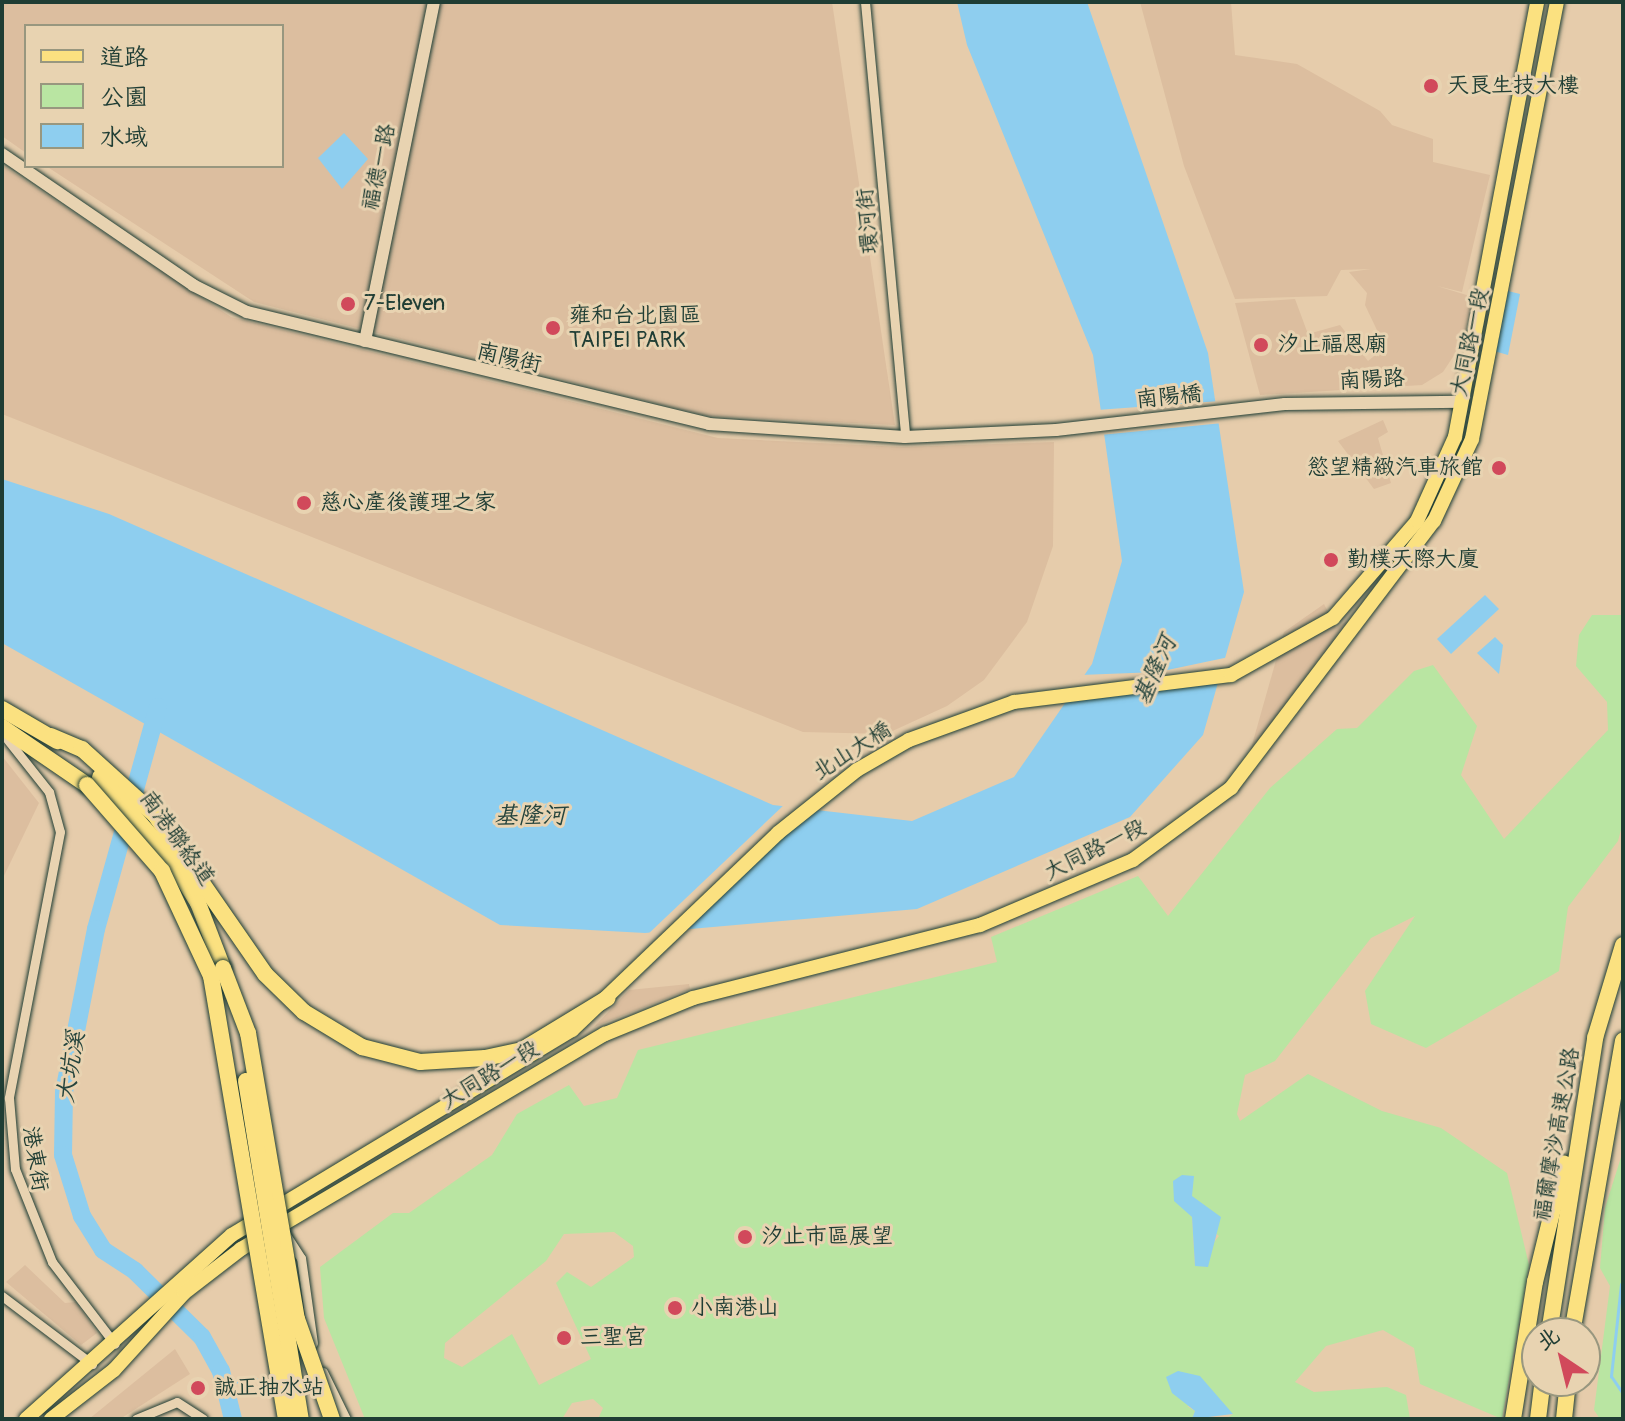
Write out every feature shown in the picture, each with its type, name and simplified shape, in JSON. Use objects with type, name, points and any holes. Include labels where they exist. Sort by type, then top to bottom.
[{"type":"highway","points":[[2,709],[82,749],[155,815],[265,974],[304,1012],[362,1047],[420,1062],[485,1058],[522,1050],[608,998]]},
{"type":"highway","points":[[2,727],[60,763],[119,815],[162,871],[197,937],[226,1044],[286,1419]]},
{"type":"highway","name":"南港聯絡道","points":[[51,736],[154,835],[198,903],[223,968]]},
{"type":"highway","name":"福爾摩沙高速公路","points":[[1551,1317],[1595,1038],[1623,945]]},
{"type":"highway","points":[[223,968],[301,1419]]},
{"type":"highway","points":[[223,968],[248,1033],[297,1319],[332,1419]]},
{"type":"highway","points":[[1513,1419],[1535,1282],[1595,1038]]},
{"type":"highway","name":"福爾摩沙高速公路","points":[[1575,1317],[1623,1040]]},
{"type":"highway","points":[[1538,1419],[1541,1397]]},
{"type":"highway","points":[[1564,1419],[1567,1397]]},
{"type":"highway","points":[[1572,1397],[1575,1419]]},
{"type":"main road","name":"大同路一段","points":[[1372,581],[1431,497],[1461,402],[1537,2]]},
{"type":"main road","name":"大同路一段","points":[[51,1419],[147,1335],[184,1293],[278,1224],[648,1015],[949,936],[1096,879],[1170,838],[1231,788],[1274,739],[1434,521],[1480,404],[1557,2]]},
{"type":"main road","name":"北山大橋","points":[[433,1115],[546,1047],[608,998],[798,815],[909,740],[1014,702],[1231,675],[1304,639],[1372,581]]},
{"type":"main road","name":"大同路一段","points":[[26,1419],[115,1344],[172,1282],[266,1213],[433,1115]]},
{"type":"street","name":"福德一路","points":[[365,341],[434,2]]},
{"type":"street","name":"環河街","points":[[865,2],[905,437]]},
{"type":"street","name":"南陽街","points":[[2,154],[223,301],[365,341],[709,424],[905,437],[1056,430]]},
{"type":"street","name":"南陽路","points":[[1285,404],[1461,402]]},
{"type":"street","points":[[1461,402],[1480,404]]},
{"type":"street","name":"南陽橋","points":[[1056,430],[1285,404]]},
{"type":"street","name":"港東街","points":[[2,736],[34,766],[60,832],[9,1098],[15,1169],[28,1215],[52,1262],[115,1344]]},
{"type":"street","points":[[266,1213],[278,1224],[301,1258],[314,1345],[346,1419]]},
{"type":"street","points":[[2,1296],[92,1364]]},
{"type":"street","points":[[136,1419],[152,1407],[187,1405],[203,1419]]},
{"type":"shaded area","points":[[2,2],[832,2],[895,425],[707,416],[254,302],[49,168],[284,168],[284,24],[24,24],[24,152],[2,136]]},
{"type":"shaded area","points":[[1140,2],[1231,2],[1235,55],[1297,64],[1380,111],[1392,125],[1433,139],[1433,162],[1490,175],[1462,292],[1437,286],[1473,297],[1464,340],[1443,372],[1422,385],[1260,395],[1235,303],[1295,299],[1308,334],[1340,325],[1368,361],[1385,347],[1365,305],[1367,293],[1349,272],[1371,269],[1341,270],[1327,296],[1235,299],[1184,166]]},
{"type":"shaded area","points":[[2,165],[231,317],[718,438],[902,447],[1054,442],[1053,546],[1027,622],[984,680],[947,706],[886,734],[803,732],[2,414]]},
{"type":"shaded area","points":[[1383,420],[1388,432],[1378,438],[1391,483],[1374,489],[1338,441]]},
{"type":"shaded area","points":[[1324,604],[1336,628],[1349,620],[1248,759],[1284,632]]},
{"type":"shaded area","points":[[2,756],[39,803],[2,880]]},
{"type":"shaded area","points":[[689,984],[690,989],[594,1027],[629,990]]},
{"type":"shaded area","points":[[25,1265],[65,1303],[76,1302],[97,1333],[81,1345],[6,1282]]},
{"type":"shaded area","points":[[175,1349],[190,1374],[120,1419],[89,1419]]},
{"type":"green space","points":[[1592,615],[1623,615],[1623,822],[1618,841],[1568,907],[1559,971],[1426,1048],[1371,1024],[1365,991],[1415,916],[1371,938],[1275,1061],[1245,1075],[1237,1114],[1240,1121],[1308,1074],[1382,1111],[1441,1128],[1507,1173],[1529,1265],[1502,1419],[1420,1384],[1414,1348],[1383,1330],[1326,1346],[1295,1382],[1314,1392],[1387,1387],[1406,1395],[1410,1419],[1226,1419],[1233,1414],[1187,1406],[1195,1411],[1192,1419],[598,1419],[603,1408],[593,1399],[572,1403],[562,1419],[365,1419],[324,1318],[320,1267],[393,1213],[409,1213],[492,1155],[517,1114],[569,1085],[584,1106],[617,1098],[638,1050],[997,962],[991,937],[1138,876],[1168,916],[1270,788],[1337,729],[1357,728],[1414,671],[1433,665],[1477,726],[1461,775],[1504,839],[1608,730],[1607,702],[1576,666],[1579,635]],"holes":[[[1186,1208],[1219,1236],[1195,1266],[1192,1217]],[[614,1232],[633,1246],[634,1257],[591,1287],[567,1272],[556,1283],[591,1359],[539,1385],[512,1334],[462,1367],[444,1358],[445,1343],[546,1261],[564,1234]]]},
{"type":"green space","points":[[1623,1151],[1623,1419],[1600,1419],[1594,1410],[1596,1397],[1601,1397],[1601,1356],[1610,1286],[1600,1268],[1605,1208]]},
{"type":"water","name":"基隆河","points":[[957,2],[1087,2],[1208,353],[1244,592],[1203,735],[1130,817],[917,909],[645,933],[500,925],[2,643],[2,479],[109,514],[773,805],[912,821],[1014,777],[1092,664],[1122,561],[1093,355],[967,45]]},
{"type":"water","points":[[344,133],[368,159],[342,189],[318,158]]},
{"type":"water","points":[[1508,291],[1520,294],[1508,355],[1494,351]]},
{"type":"water","points":[[1485,595],[1499,609],[1451,654],[1437,639]]},
{"type":"water","points":[[1495,637],[1503,645],[1499,674],[1477,653]]},
{"type":"water","points":[[1182,1175],[1194,1176],[1192,1196],[1221,1217],[1208,1267],[1195,1266],[1192,1217],[1174,1201],[1173,1181]]},
{"type":"water","points":[[1178,1371],[1200,1376],[1233,1414],[1192,1419],[1195,1411],[1172,1393],[1166,1377]]},
{"type":"pier","points":[[1220,401],[1223,423],[1100,435],[1097,410]]},
{"type":"pier","points":[[1229,657],[1222,681],[1061,702],[1080,675],[1158,672]]},
{"type":"pier","points":[[786,803],[810,805],[675,935],[645,937]]},
{"type":"waterway","name":"大坑溪","points":[[158,707],[96,929],[64,1092],[63,1155],[82,1216],[103,1250],[135,1271],[202,1337],[221,1371],[233,1419]]},
{"type":"waterway","points":[[1621,1284],[1611,1376],[1623,1394]]},
{"type":"waterway","points":[[226,1384],[254,1377],[275,1396]]},
{"type":"place","name":"天良生技大樓","points":[[1431,86]]},
{"type":"place","name":"7-Eleven","points":[[348,304]]},
{"type":"place","name":"雍和台北園區 TAIPEI PARK","points":[[553,328]]},
{"type":"place","name":"汐止福恩廟","points":[[1261,345]]},
{"type":"place","name":"慾望精緻汽車旅館","points":[[1499,468]]},
{"type":"place","name":"慈心產後護理之家","points":[[304,503]]},
{"type":"place","name":"勤樸天際大廈","points":[[1331,560]]},
{"type":"place","name":"汐止市區展望","points":[[745,1237]]},
{"type":"place","name":"小南港山","points":[[675,1308]]},
{"type":"place","name":"三聖宮","points":[[564,1338]]},
{"type":"place","name":"誠正抽水站","points":[[198,1388]]}]
